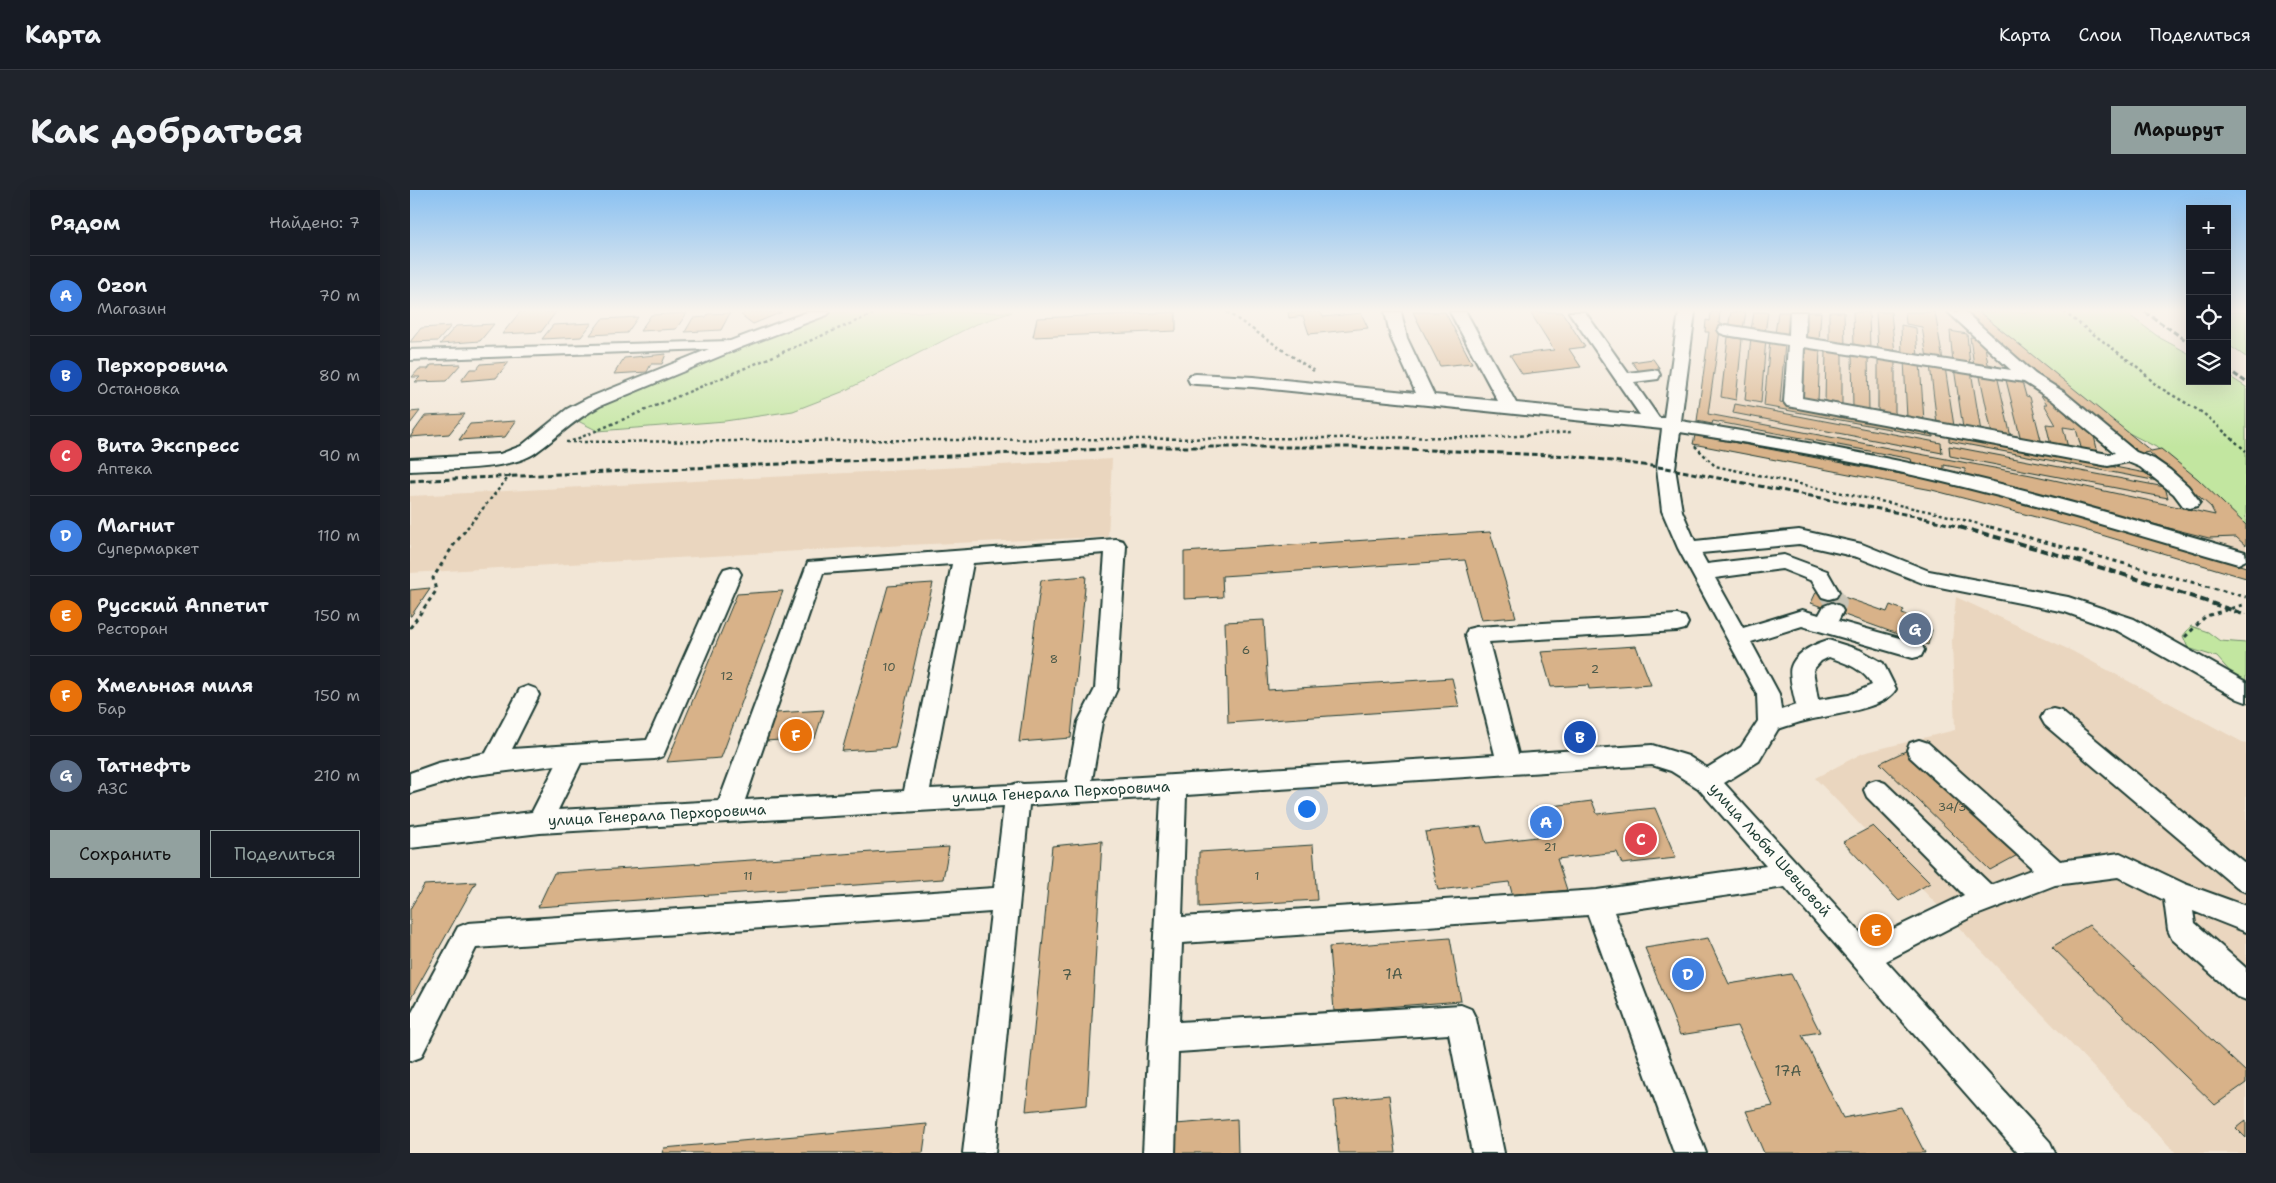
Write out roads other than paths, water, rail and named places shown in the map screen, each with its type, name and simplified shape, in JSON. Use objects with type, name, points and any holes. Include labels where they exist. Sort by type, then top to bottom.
[{"type":"street","points":[[410,465],[502,459],[527,450],[573,413],[705,357]]},
{"type":"street","points":[[1407,357],[1426,399]]},
{"type":"street","points":[[1483,357],[1511,409]]},
{"type":"street","points":[[1608,357],[1653,422]]},
{"type":"street","points":[[1682,357],[1674,425],[1666,468],[1672,511],[1688,548],[1703,572],[1768,694],[1770,722],[1808,711]]},
{"type":"street","points":[[1795,357],[1793,402],[2108,460],[2130,456]]},
{"type":"street","points":[[1900,357],[2029,378]]},
{"type":"street","points":[[2006,357],[2029,378],[2058,396],[2130,456],[2147,463],[2163,474],[2181,490],[2190,502]]},
{"type":"street","points":[[1623,379],[1652,375]]},
{"type":"street","points":[[1196,379],[1254,382],[1674,425],[1942,476],[2085,512],[2238,557]]},
{"type":"street","points":[[1688,548],[1799,537],[1862,551],[1925,577],[2068,604],[2126,625],[2246,693]]},
{"type":"street","points":[[728,811],[816,567],[1116,546],[1106,689],[1090,722],[1078,790]]},
{"type":"street","points":[[915,800],[964,557]]},
{"type":"street","points":[[1703,572],[1784,562],[1820,576],[1828,609]]},
{"type":"street","points":[[410,783],[435,772],[494,761],[655,749],[731,574]]},
{"type":"street","points":[[1738,638],[1828,609],[1913,650]]},
{"type":"street","points":[[1509,764],[1476,635],[1677,623]]},
{"type":"street","points":[[494,761],[517,721],[528,695]]},
{"type":"street","points":[[2053,718],[2246,880]]},
{"type":"street","name":"улица Любы Шевцовой","points":[[1770,722],[1750,754],[1707,781],[2039,1153]]},
{"type":"street","points":[[1919,750],[2055,873]]},
{"type":"street","points":[[540,822],[573,755]]},
{"type":"street","name":"улица Генерала Перхоровича","points":[[410,837],[540,822],[1018,793],[1174,786],[1652,755],[1679,763],[1707,781]]},
{"type":"street","points":[[1159,1153],[1174,786]]},
{"type":"street","points":[[1876,790],[1987,899]]},
{"type":"street","points":[[979,1153],[1018,793]]},
{"type":"street","points":[[1866,957],[1960,909],[2055,873],[2120,865],[2176,894],[2246,918]]},
{"type":"street","points":[[1168,931],[1597,902],[1792,874]]},
{"type":"street","points":[[2176,894],[2182,930],[2246,986]]},
{"type":"street","points":[[410,1046],[468,936],[1007,899]]},
{"type":"street","points":[[1597,902],[1690,1153]]},
{"type":"street","points":[[1164,1038],[1461,1019],[1488,1153]]},
{"type":"tunnel","points":[[1829,592],[1836,603],[1832,611]]},
{"type":"railway","points":[[2231,372],[2246,382]]},
{"type":"railway","points":[[410,481],[1147,447],[1355,447],[1573,456],[1666,468],[1920,517],[1964,528]]},
{"type":"railway","points":[[1959,527],[2103,568],[2246,615]]},
{"type":"place","name":"Татнефть","points":[[1915,629]]},
{"type":"place","name":"Хмельная миля","points":[[796,735]]},
{"type":"place","name":"Перхоровича","points":[[1580,737]]},
{"type":"place","name":"Ozon","points":[[1546,822]]},
{"type":"place","name":"Вита Экспресс","points":[[1641,839]]},
{"type":"place","name":"Русский Аппетит","points":[[1876,930]]},
{"type":"place","name":"Магнит","points":[[1688,974]]}]
